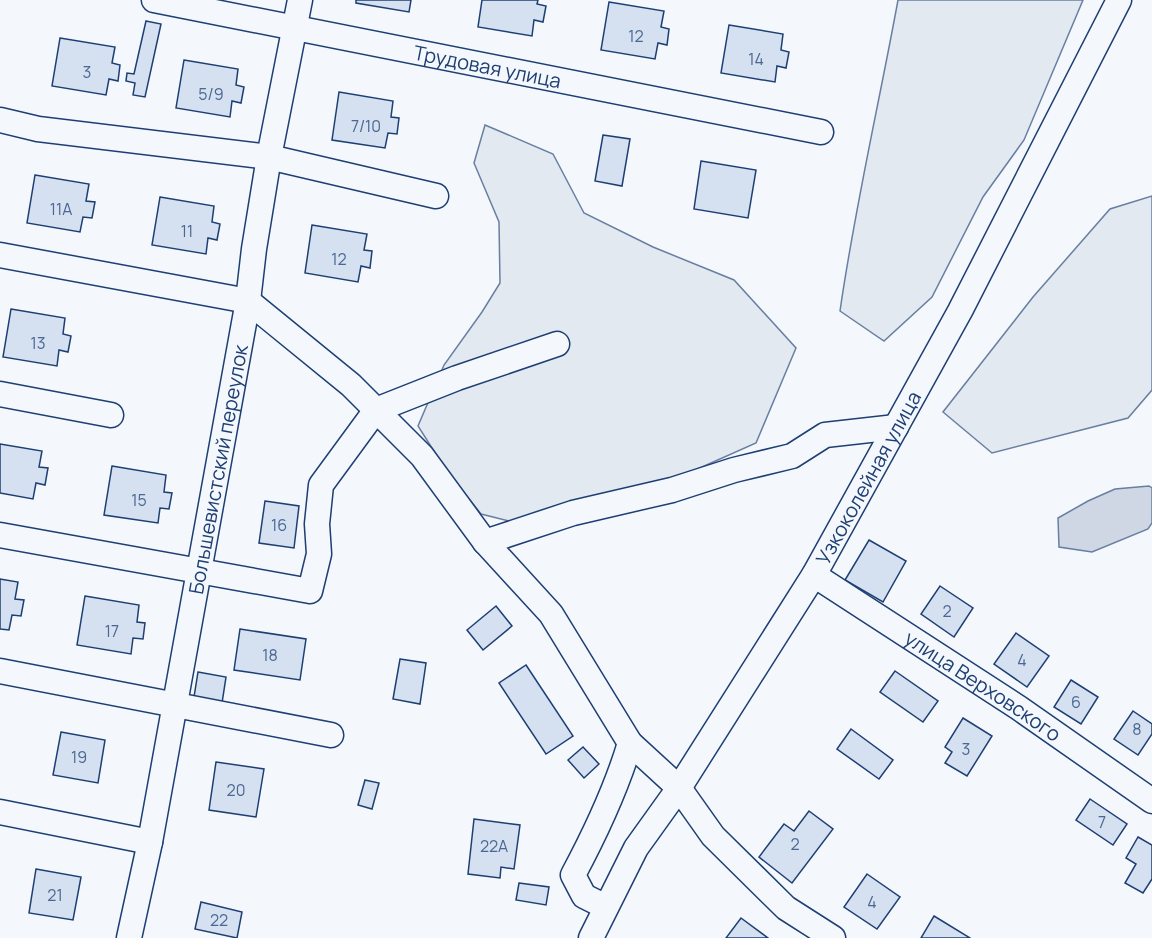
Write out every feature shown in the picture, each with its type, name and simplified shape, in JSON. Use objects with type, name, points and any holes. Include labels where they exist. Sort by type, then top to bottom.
[{"type":"street","name":"Трудовая улица","points":[[154,0],[821,132]]},
{"type":"street","name":"Большевистский переулок","points":[[129,938],[150,842],[248,301],[269,157],[300,0]]},
{"type":"street","name":"Узкоколейная улица","points":[[591,938],[636,848],[679,788],[814,575],[960,311],[1119,0]]},
{"type":"street","points":[[0,120],[38,129],[269,157],[436,196]]},
{"type":"street","points":[[0,255],[248,301],[351,385],[422,456],[485,542],[550,614],[630,743],[679,788],[713,836],[786,908],[833,938]]},
{"type":"street","points":[[0,535],[310,591],[319,554],[317,524],[321,485],[375,410],[457,378],[557,344]]},
{"type":"street","points":[[0,394],[111,415]]},
{"type":"street","points":[[485,542],[573,513],[672,490],[734,470],[792,456],[825,435],[896,427]]},
{"type":"street","name":"улица Верховского","points":[[814,575],[1019,708],[1152,801]]},
{"type":"street","points":[[0,671],[331,735]]},
{"type":"street","points":[[606,907],[585,896],[573,875],[619,780],[630,743]]},
{"type":"street","points":[[0,812],[150,842]]},
{"type":"shaded area","points":[[898,0],[1083,0],[1024,140],[983,197],[932,297],[884,341],[840,311]]},
{"type":"shaded area","points":[[485,125],[553,154],[584,213],[653,247],[734,280],[796,348],[756,443],[693,471],[517,523],[481,514],[444,467],[418,426],[444,365],[500,283],[499,222],[474,163]]},
{"type":"shaded area","points":[[1152,196],[1152,390],[1128,418],[992,453],[943,412],[1033,297],[1110,209]]},
{"type":"shaded area","points":[[1149,486],[1152,488],[1152,523],[1148,529],[1092,552],[1059,547],[1058,518],[1115,489]]},
{"type":"building","points":[[356,0],[411,0],[409,12],[356,3]]},
{"type":"building","points":[[482,0],[538,0],[537,4],[546,6],[543,22],[534,20],[532,36],[478,27]]},
{"type":"building","points":[[609,2],[664,11],[661,27],[669,29],[667,45],[658,43],[655,59],[601,50]]},
{"type":"building","points":[[146,21],[161,24],[145,97],[133,95],[135,83],[126,81],[127,73],[134,74]]},
{"type":"building","points":[[729,25],[783,34],[781,50],[789,52],[786,68],[777,66],[775,82],[721,73]]},
{"type":"building","points":[[60,38],[115,47],[112,63],[120,65],[118,81],[109,79],[106,95],[52,86]]},
{"type":"building","points":[[184,60],[238,69],[236,85],[244,87],[241,103],[232,101],[230,117],[176,108]]},
{"type":"building","points":[[339,92],[393,101],[391,117],[399,118],[397,134],[388,133],[385,148],[332,140]]},
{"type":"building","points":[[603,135],[630,139],[622,186],[595,181]]},
{"type":"building","points":[[701,161],[756,170],[748,218],[694,209]]},
{"type":"building","points":[[35,175],[89,184],[86,201],[95,202],[92,218],[83,217],[80,232],[27,223]]},
{"type":"building","points":[[160,197],[214,206],[212,222],[220,224],[217,240],[208,238],[206,254],[152,245]]},
{"type":"building","points":[[312,225],[367,234],[364,250],[372,251],[370,268],[361,266],[358,282],[305,273]]},
{"type":"building","points":[[11,309],[65,318],[63,334],[71,336],[68,352],[59,350],[57,366],[3,357]]},
{"type":"building","points":[[0,444],[42,451],[39,467],[48,468],[45,485],[36,483],[33,499],[0,493]]},
{"type":"building","points":[[112,466],[166,475],[164,492],[172,493],[169,509],[160,508],[158,523],[104,515]]},
{"type":"building","points":[[265,501],[299,506],[294,548],[259,543]]},
{"type":"building","points":[[869,540],[906,561],[883,602],[845,580]]},
{"type":"building","points":[[0,579],[18,582],[15,599],[24,600],[21,616],[12,615],[9,630],[0,629]]},
{"type":"building","points":[[940,586],[973,608],[954,637],[921,614]]},
{"type":"building","points":[[85,596],[139,605],[137,622],[145,623],[143,639],[133,638],[131,654],[77,645]]},
{"type":"building","points":[[496,606],[512,626],[483,650],[467,630]]},
{"type":"building","points":[[240,629],[306,639],[300,680],[234,670]]},
{"type":"building","points":[[1016,633],[1049,656],[1027,687],[994,664]]},
{"type":"building","points":[[400,659],[426,663],[420,704],[393,699]]},
{"type":"building","points":[[526,665],[573,736],[546,754],[499,683]]},
{"type":"building","points":[[895,671],[938,701],[923,722],[880,692]]},
{"type":"building","points":[[198,672],[226,677],[222,703],[194,697]]},
{"type":"building","points":[[1071,680],[1098,697],[1081,724],[1054,707]]},
{"type":"building","points":[[1133,711],[1152,724],[1152,734],[1138,755],[1114,739]]},
{"type":"building","points":[[963,718],[992,736],[967,776],[945,763],[952,752],[945,747]]},
{"type":"building","points":[[851,729],[893,760],[879,779],[837,749]]},
{"type":"building","points":[[61,732],[105,740],[98,783],[53,775]]},
{"type":"building","points":[[583,747],[599,764],[584,778],[568,760]]},
{"type":"building","points":[[216,762],[264,769],[256,817],[209,810]]},
{"type":"building","points":[[365,780],[379,783],[372,809],[358,805]]},
{"type":"building","points":[[1090,799],[1127,824],[1113,845],[1076,820]]},
{"type":"building","points":[[809,811],[833,829],[792,883],[759,857],[784,824],[794,831]]},
{"type":"building","points":[[474,819],[520,825],[514,869],[501,867],[500,878],[468,874]]},
{"type":"building","points":[[1138,837],[1152,845],[1152,879],[1143,893],[1125,883],[1136,864],[1126,858]]},
{"type":"building","points":[[36,869],[81,877],[73,920],[29,913]]},
{"type":"building","points":[[867,874],[900,897],[877,929],[844,907]]},
{"type":"building","points":[[519,883],[549,887],[546,905],[516,900]]},
{"type":"building","points":[[201,902],[242,912],[237,938],[195,929]]},
{"type":"building","points":[[934,916],[970,938],[921,938]]},
{"type":"building","points":[[741,918],[768,938],[726,938]]}]
